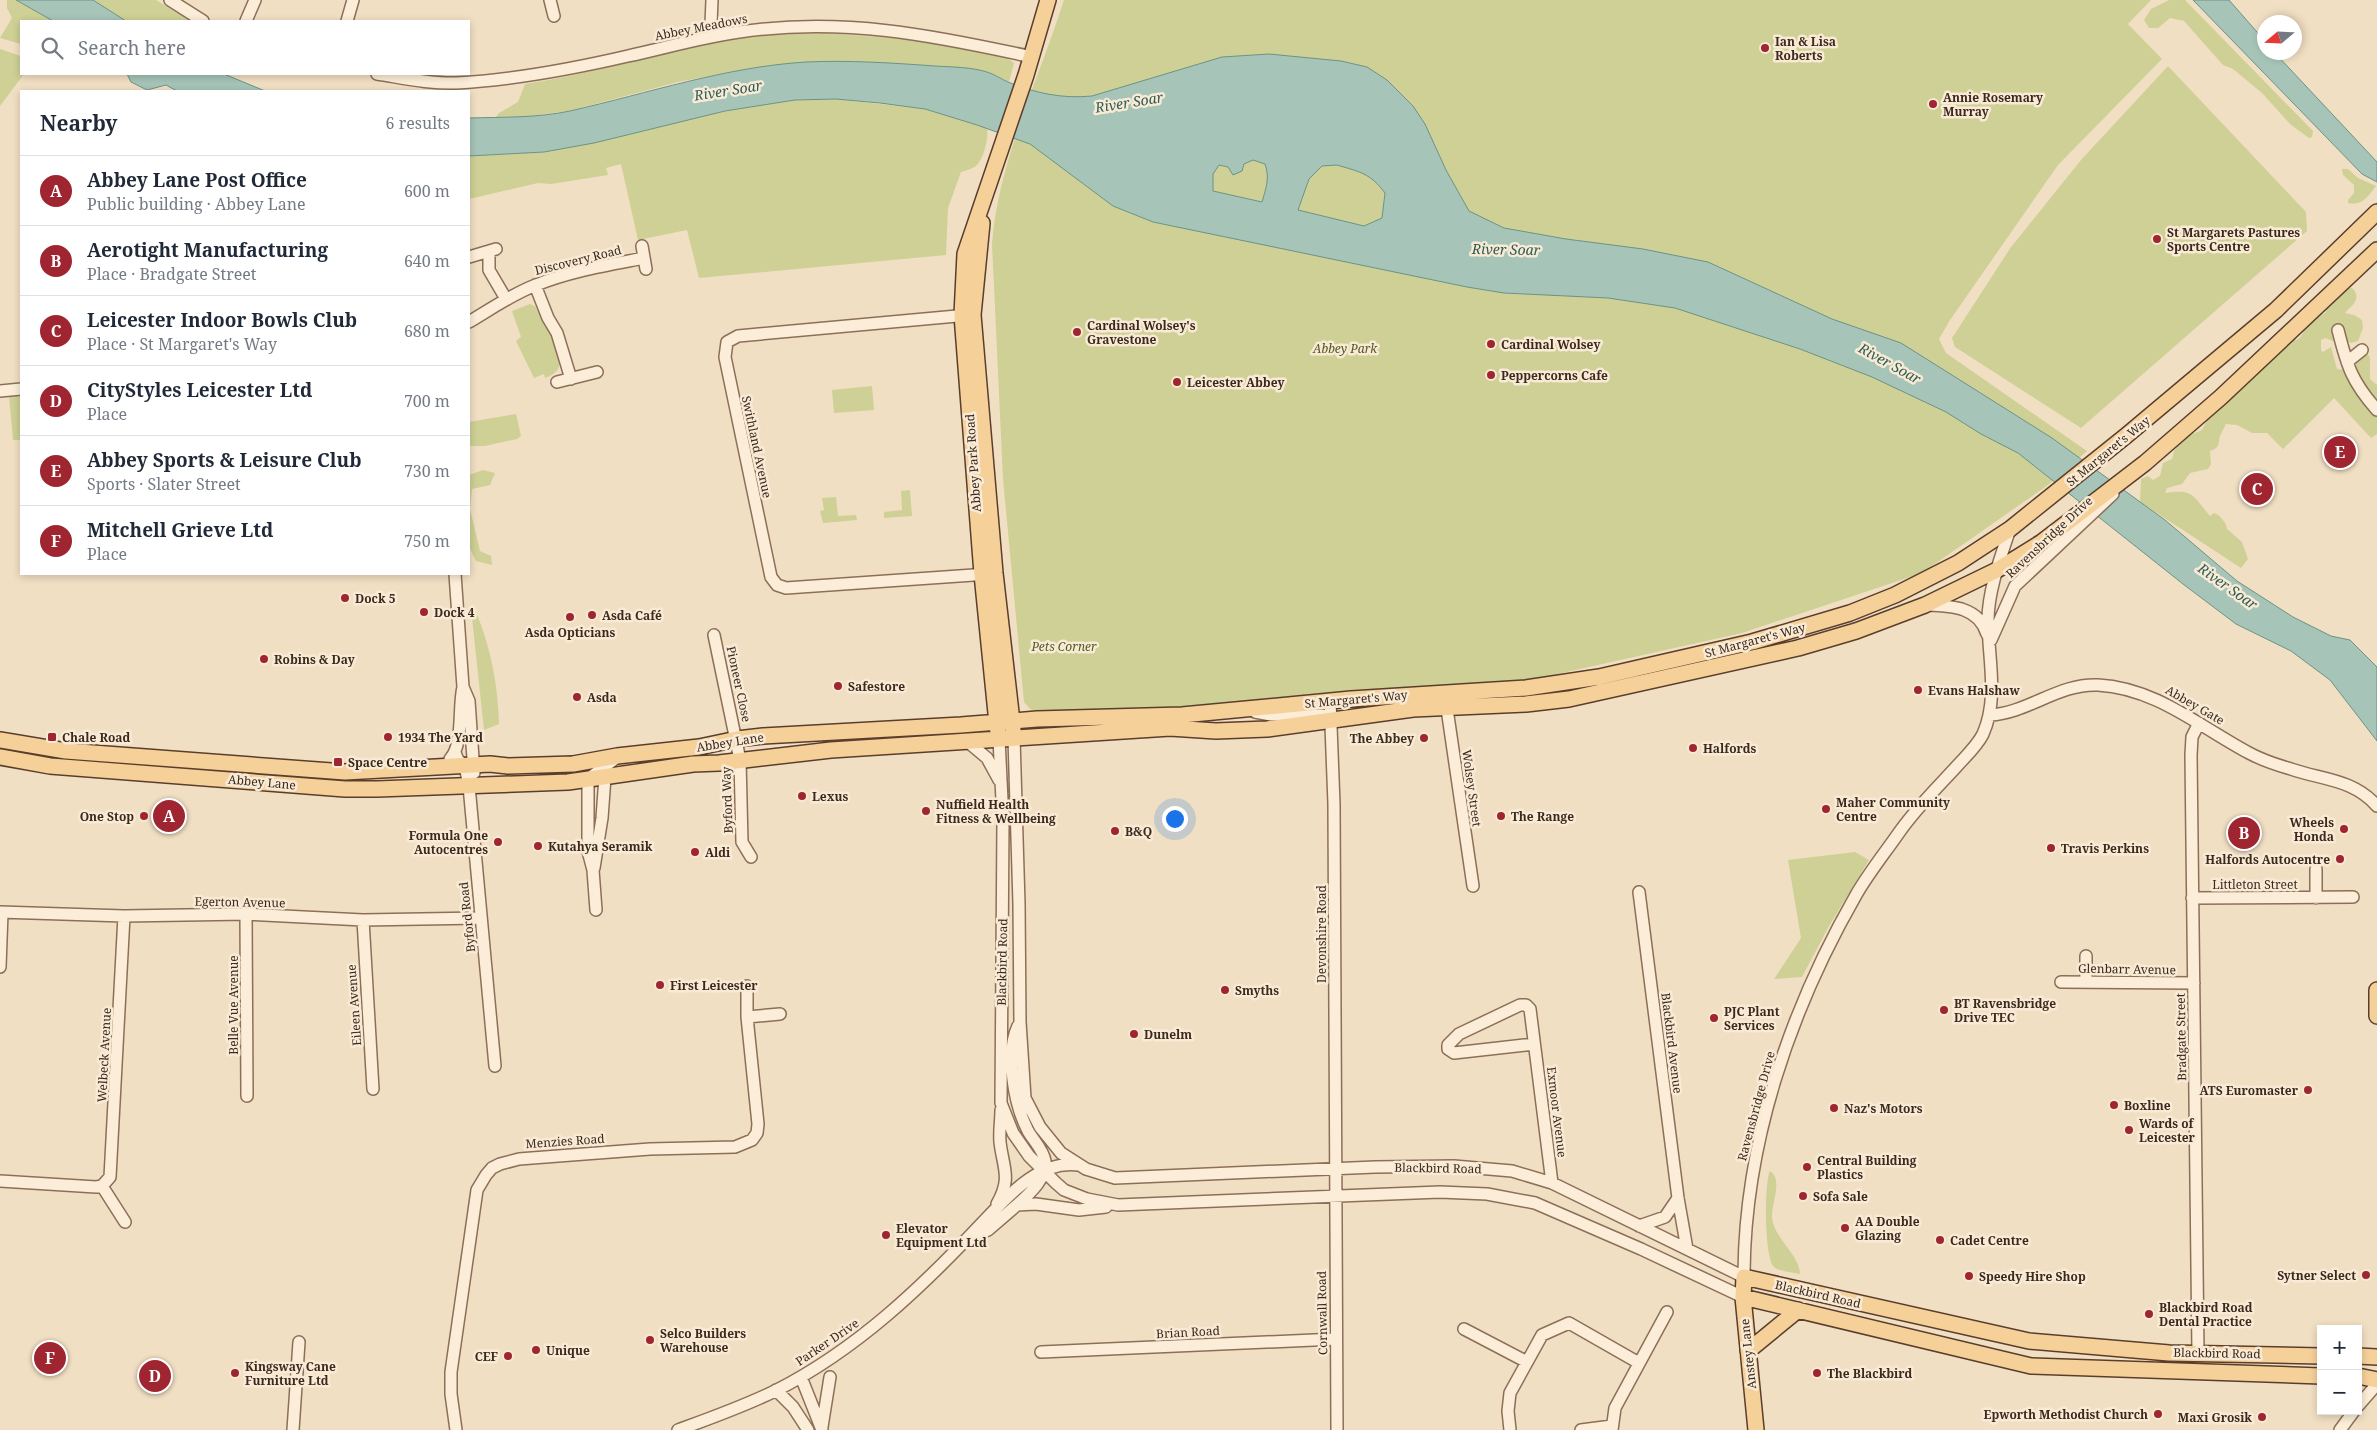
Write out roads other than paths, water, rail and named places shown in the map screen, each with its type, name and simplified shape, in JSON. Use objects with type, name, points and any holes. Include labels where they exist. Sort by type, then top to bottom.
[{"type":"main road","name":"Abbey Park Road","points":[[1006,738],[996,722],[989,574],[967,315],[986,189],[1032,57],[1048,0]]},
{"type":"main road","name":"St Margaret's Way","points":[[1006,738],[1170,728],[1250,730],[1330,722],[1446,699],[1566,683],[1752,642],[1850,613],[1894,595],[1958,563],[2010,529],[2128,436],[2276,310],[2377,212]]},
{"type":"main road","name":"St Margaret's Way","points":[[996,722],[1182,715],[1330,700],[1446,699],[1526,704],[1602,693],[1798,648],[1856,631],[1925,605],[1997,570],[2063,534],[2222,397],[2377,250]]},
{"type":"main road","name":"Abbey Park Road","points":[[989,574],[1012,721],[1006,738]]},
{"type":"main road","name":"Abbey Lane","points":[[0,757],[50,766],[345,789],[699,748],[737,739],[996,722]]},
{"type":"main road","name":"Abbey Lane","points":[[0,740],[66,751],[345,772],[439,767],[471,773],[492,781],[526,783],[831,750],[1006,738]]},
{"type":"main road","points":[[2377,990],[2377,1016]]},
{"type":"main road","name":"Anstey Lane","points":[[1744,1277],[1743,1297],[1756,1430]]},
{"type":"main road","name":"Blackbird Road","points":[[1744,1277],[2029,1341],[2135,1350],[2317,1356]]},
{"type":"main road","name":"Blackbird Road","points":[[1743,1297],[2031,1366],[2317,1376]]},
{"type":"main road","points":[[1748,1351],[1798,1310]]},
{"type":"main road","points":[[2362,1356],[2377,1357]]},
{"type":"main road","points":[[2362,1377],[2377,1380]]},
{"type":"street","points":[[170,0],[201,20]]},
{"type":"street","points":[[246,20],[255,0]]},
{"type":"street","points":[[347,20],[353,0]]},
{"type":"street","points":[[550,0],[554,16]]},
{"type":"street","points":[[712,0],[711,24],[713,36]]},
{"type":"street","name":"Abbey Meadows","points":[[384,75],[456,83],[522,76],[584,66],[713,36],[781,27],[826,26],[867,28],[922,34],[1032,57]]},
{"type":"street","points":[[470,257],[492,250],[489,270],[506,299]]},
{"type":"street","name":"Discovery Road","points":[[470,321],[506,299],[535,285],[566,275],[644,258]]},
{"type":"street","points":[[535,285],[548,318],[558,333],[570,379]]},
{"type":"street","name":"Swithland Avenue","points":[[967,315],[738,336],[727,342],[725,357],[771,577],[777,585],[786,588],[989,574]]},
{"type":"street","points":[[2338,330],[2347,362],[2361,391],[2377,410]]},
{"type":"street","points":[[2347,362],[2362,350]]},
{"type":"street","points":[[557,382],[597,372]]},
{"type":"street","points":[[0,391],[20,389]]},
{"type":"street","name":"Ravensbridge Drive","points":[[1744,1277],[1744,1246],[1756,1157],[1781,1060],[1824,958],[1857,894],[1908,819],[1982,737],[1992,703],[1988,618],[1997,570],[2010,529]]},
{"type":"street","name":"Ravensbridge Drive","points":[[1989,643],[2015,586],[2063,534]]},
{"type":"street","points":[[455,575],[463,687],[459,702],[458,734],[455,753],[458,760],[471,773]]},
{"type":"street","name":"Ravensbridge Drive","points":[[1925,605],[1945,606],[1970,612],[1984,624],[1989,643]]},
{"type":"street","name":"Pioneer Close","points":[[714,635],[737,739]]},
{"type":"street","name":"Abbey Gate","points":[[1990,714],[2003,714],[2016,710],[2063,689],[2098,685],[2128,688],[2157,698],[2250,754],[2292,770],[2353,786],[2377,806]]},
{"type":"street","name":"Byford Road","points":[[463,687],[470,701],[471,773],[480,918],[495,1066]]},
{"type":"street","name":"Wolsey Street","points":[[1446,699],[1473,886]]},
{"type":"street","name":"Devonshire Road","points":[[1330,700],[1334,804],[1335,1168]]},
{"type":"street","points":[[1237,709],[1270,714],[1323,715],[1330,722]]},
{"type":"street","name":"Bradgate Street","points":[[2198,1352],[2191,755],[2192,737],[2199,723]]},
{"type":"street","name":"Blackbird Road","points":[[1006,738],[1020,954],[1020,1022],[1025,1098],[1046,1135],[1062,1153],[1079,1165],[1115,1178],[1335,1168],[1454,1166],[1512,1171],[1552,1183],[1744,1277]]},
{"type":"street","name":"Blackbird Road","points":[[1006,738],[1001,784],[1001,1103],[1013,1133],[1028,1156],[1064,1190],[1087,1199],[1118,1205],[1440,1192],[1487,1194],[1535,1203],[1641,1249],[1743,1297]]},
{"type":"street","name":"Byford Way","points":[[737,739],[740,760],[742,842],[751,857]]},
{"type":"street","points":[[968,742],[988,758],[1001,784]]},
{"type":"street","points":[[439,767],[455,753]]},
{"type":"street","points":[[596,910],[593,870],[588,850],[596,776],[617,756]]},
{"type":"street","points":[[573,764],[596,776]]},
{"type":"street","points":[[593,870],[602,818],[596,776]]},
{"type":"street","name":"Littleton Street","points":[[2316,868],[2316,898]]},
{"type":"street","name":"Blackbird Avenue","points":[[1639,892],[1678,1198],[1687,1249]]},
{"type":"street","name":"Littleton Street","points":[[2192,898],[2353,897]]},
{"type":"street","points":[[0,967],[1,913]]},
{"type":"street","name":"Egerton Avenue","points":[[1,913],[124,916],[246,914],[363,920],[480,918]]},
{"type":"street","name":"Belle Vue Avenue","points":[[246,914],[247,1096]]},
{"type":"street","name":"Welbeck Avenue","points":[[99,1186],[110,1177],[112,1171],[124,916]]},
{"type":"street","name":"Eileen Avenue","points":[[363,920],[373,1089]]},
{"type":"street","points":[[1002,953],[1020,954]]},
{"type":"street","points":[[2086,956],[2086,982]]},
{"type":"street","name":"Glenbarr Avenue","points":[[2061,982],[2194,983]]},
{"type":"street","name":"Menzies Road","points":[[456,1430],[451,1394],[451,1372],[472,1214],[477,1190],[486,1174],[500,1164],[518,1158],[650,1149],[735,1148],[745,1145],[752,1140],[757,1133],[758,1124],[747,1018],[747,986]]},
{"type":"street","name":"Exmoor Avenue","points":[[1534,1044],[1454,1053],[1448,1049],[1448,1045],[1459,1034],[1520,1005],[1526,1005],[1530,1009],[1552,1183]]},
{"type":"street","points":[[747,1018],[780,1014]]},
{"type":"street","name":"Blackbird Road","points":[[1020,1022],[1014,1036],[1014,1090],[1018,1107],[1028,1131],[1045,1161],[1044,1171]]},
{"type":"street","name":"Parker Drive","points":[[991,1214],[1005,1190],[1007,1170],[1000,1142],[1001,1103]]},
{"type":"street","name":"Parker Drive","points":[[678,1430],[776,1390],[845,1348],[910,1296],[991,1214],[1026,1182],[1058,1165],[1079,1165]]},
{"type":"street","points":[[1334,1196],[1335,1168]]},
{"type":"street","name":"Parker Drive","points":[[966,1240],[988,1230],[1017,1206],[1039,1182],[1044,1171]]},
{"type":"street","points":[[0,1181],[99,1186],[125,1222]]},
{"type":"street","name":"Cornwall Road","points":[[1334,1196],[1337,1430]]},
{"type":"street","points":[[1639,1226],[1665,1217],[1678,1198]]},
{"type":"street","points":[[1017,1206],[1036,1204],[1078,1210],[1118,1205]]},
{"type":"street","points":[[1581,1430],[1612,1428],[1614,1408],[1667,1312]]},
{"type":"street","points":[[1510,1430],[1508,1411],[1510,1393],[1542,1335],[1569,1323],[1638,1363]]},
{"type":"street","points":[[1464,1329],[1527,1362]]},
{"type":"street","name":"Brian Road","points":[[1041,1352],[1336,1339]]},
{"type":"street","points":[[293,1430],[299,1342]]},
{"type":"street","points":[[2135,1350],[2136,1370]]},
{"type":"street","points":[[801,1376],[822,1430]]},
{"type":"street","points":[[822,1430],[830,1377]]},
{"type":"street","points":[[2362,1401],[2377,1384]]},
{"type":"street","points":[[776,1390],[793,1407],[808,1430]]},
{"type":"street","points":[[2340,1430],[2351,1415]]},
{"type":"water","points":[[16,0],[93,0],[124,20],[51,20]]},
{"type":"water","points":[[2193,0],[2229,0],[2257,32],[2257,60],[2282,60],[2377,162],[2377,182],[2362,174]]},
{"type":"water","name":"River Soar","points":[[1269,54],[1341,61],[1367,67],[1387,80],[1413,106],[1425,124],[1446,170],[1469,211],[1504,228],[1566,239],[1643,249],[1708,262],[1832,319],[1901,343],[2052,438],[2165,520],[2237,581],[2293,617],[2331,636],[2350,640],[2377,667],[2377,741],[2330,680],[2291,651],[2236,624],[2018,453],[1981,434],[1946,412],[1872,377],[1800,349],[1675,308],[1608,298],[1504,293],[1467,287],[1153,222],[1113,206],[1030,144],[925,109],[880,103],[836,99],[795,100],[725,111],[594,143],[544,152],[470,156],[470,118],[520,117],[558,113],[746,69],[806,62],[887,63],[968,68],[990,73],[1008,82],[1039,92],[1070,97],[1092,96],[1222,57]],"holes":[[[1253,160],[1265,164],[1267,183],[1262,202],[1213,191],[1213,174],[1219,165],[1228,167],[1233,175],[1242,171],[1244,164]],[[1337,165],[1369,177],[1385,193],[1382,218],[1364,226],[1298,210],[1309,179],[1322,166]]]},
{"type":"water","points":[[128,75],[226,75],[263,90],[175,90],[166,85],[147,90],[131,82]]},
{"type":"place","name":"Ian & Lisa Roberts","points":[[1765,48]]},
{"type":"place","name":"Annie Rosemary Murray","points":[[1933,104]]},
{"type":"place","name":"St Margarets Pastures Sports Centre","points":[[2157,239]]},
{"type":"place","name":"Cardinal Wolsey's Gravestone","points":[[1077,332]]},
{"type":"place","name":"Cardinal Wolsey","points":[[1491,344]]},
{"type":"place","name":"Peppercorns Cafe","points":[[1491,375]]},
{"type":"place","name":"Leicester Abbey","points":[[1177,382]]},
{"type":"place","name":"Abbey Sports & Leisure Club","points":[[2340,452]]},
{"type":"place","name":"Leicester Indoor Bowls Club","points":[[2257,489]]},
{"type":"place","name":"Dock 5","points":[[345,598]]},
{"type":"place","name":"Dock 4","points":[[424,612]]},
{"type":"place","name":"Asda Café","points":[[592,615]]},
{"type":"place","name":"Asda Opticians","points":[[570,617]]},
{"type":"place","name":"Robins & Day","points":[[264,659]]},
{"type":"place","name":"Safestore","points":[[838,686]]},
{"type":"place","name":"Evans Halshaw","points":[[1918,690]]},
{"type":"place","name":"Asda","points":[[577,697]]},
{"type":"place","name":"Chale Road","points":[[52,737]]},
{"type":"place","name":"1934 The Yard","points":[[388,737]]},
{"type":"place","name":"The Abbey","points":[[1424,738]]},
{"type":"place","name":"Halfords","points":[[1693,748]]},
{"type":"place","name":"Space Centre","points":[[338,762]]},
{"type":"place","name":"Lexus","points":[[802,796]]},
{"type":"place","name":"Maher Community Centre","points":[[1826,809]]},
{"type":"place","name":"Nuffield Health Fitness & Wellbeing","points":[[926,811]]},
{"type":"place","name":"One Stop","points":[[144,816]]},
{"type":"place","name":"Abbey Lane Post Office","points":[[169,816]]},
{"type":"place","name":"The Range","points":[[1501,816]]},
{"type":"place","name":"Wheels Honda","points":[[2344,829]]},
{"type":"place","name":"B&Q","points":[[1115,831]]},
{"type":"place","name":"Aerotight Manufacturing","points":[[2244,833]]},
{"type":"place","name":"Formula One Autocentres","points":[[498,842]]},
{"type":"place","name":"Kutahya Seramik","points":[[538,846]]},
{"type":"place","name":"Travis Perkins","points":[[2051,848]]},
{"type":"place","name":"Aldi","points":[[695,852]]},
{"type":"place","name":"Halfords Autocentre","points":[[2340,859]]},
{"type":"place","name":"First Leicester","points":[[660,985]]},
{"type":"place","name":"Smyths","points":[[1225,990]]},
{"type":"place","name":"BT Ravensbridge Drive TEC","points":[[1944,1010]]},
{"type":"place","name":"PJC Plant Services","points":[[1714,1018]]},
{"type":"place","name":"Dunelm","points":[[1134,1034]]},
{"type":"place","name":"ATS Euromaster","points":[[2308,1090]]},
{"type":"place","name":"Boxline","points":[[2114,1105]]},
{"type":"place","name":"Naz's Motors","points":[[1834,1108]]},
{"type":"place","name":"Wards of Leicester","points":[[2129,1130]]},
{"type":"place","name":"Central Building Plastics","points":[[1807,1167]]},
{"type":"place","name":"Sofa Sale","points":[[1803,1196]]},
{"type":"place","name":"AA Double Glazing","points":[[1845,1228]]},
{"type":"place","name":"Elevator Equipment Ltd","points":[[886,1235]]},
{"type":"place","name":"Cadet Centre","points":[[1940,1240]]},
{"type":"place","name":"Sytner Select","points":[[2366,1275]]},
{"type":"place","name":"Speedy Hire Shop","points":[[1969,1276]]},
{"type":"place","name":"Blackbird Road Dental Practice","points":[[2149,1314]]},
{"type":"place","name":"Selco Builders Warehouse","points":[[650,1340]]},
{"type":"place","name":"Unique","points":[[536,1350]]},
{"type":"place","name":"CEF","points":[[508,1356]]},
{"type":"place","name":"Mitchell Grieve Ltd","points":[[50,1358]]},
{"type":"place","name":"Kingsway Cane Furniture Ltd","points":[[235,1373]]},
{"type":"place","name":"The Blackbird","points":[[1817,1373]]},
{"type":"place","name":"CityStyles Leicester Ltd","points":[[155,1376]]},
{"type":"place","name":"Epworth Methodist Church","points":[[2158,1414]]},
{"type":"place","name":"Maxi Grosik","points":[[2262,1417]]},
{"type":"park label","name":"Abbey Park","points":[[1345,348]]},
{"type":"park label","name":"Pets Corner","points":[[1064,646]]}]
